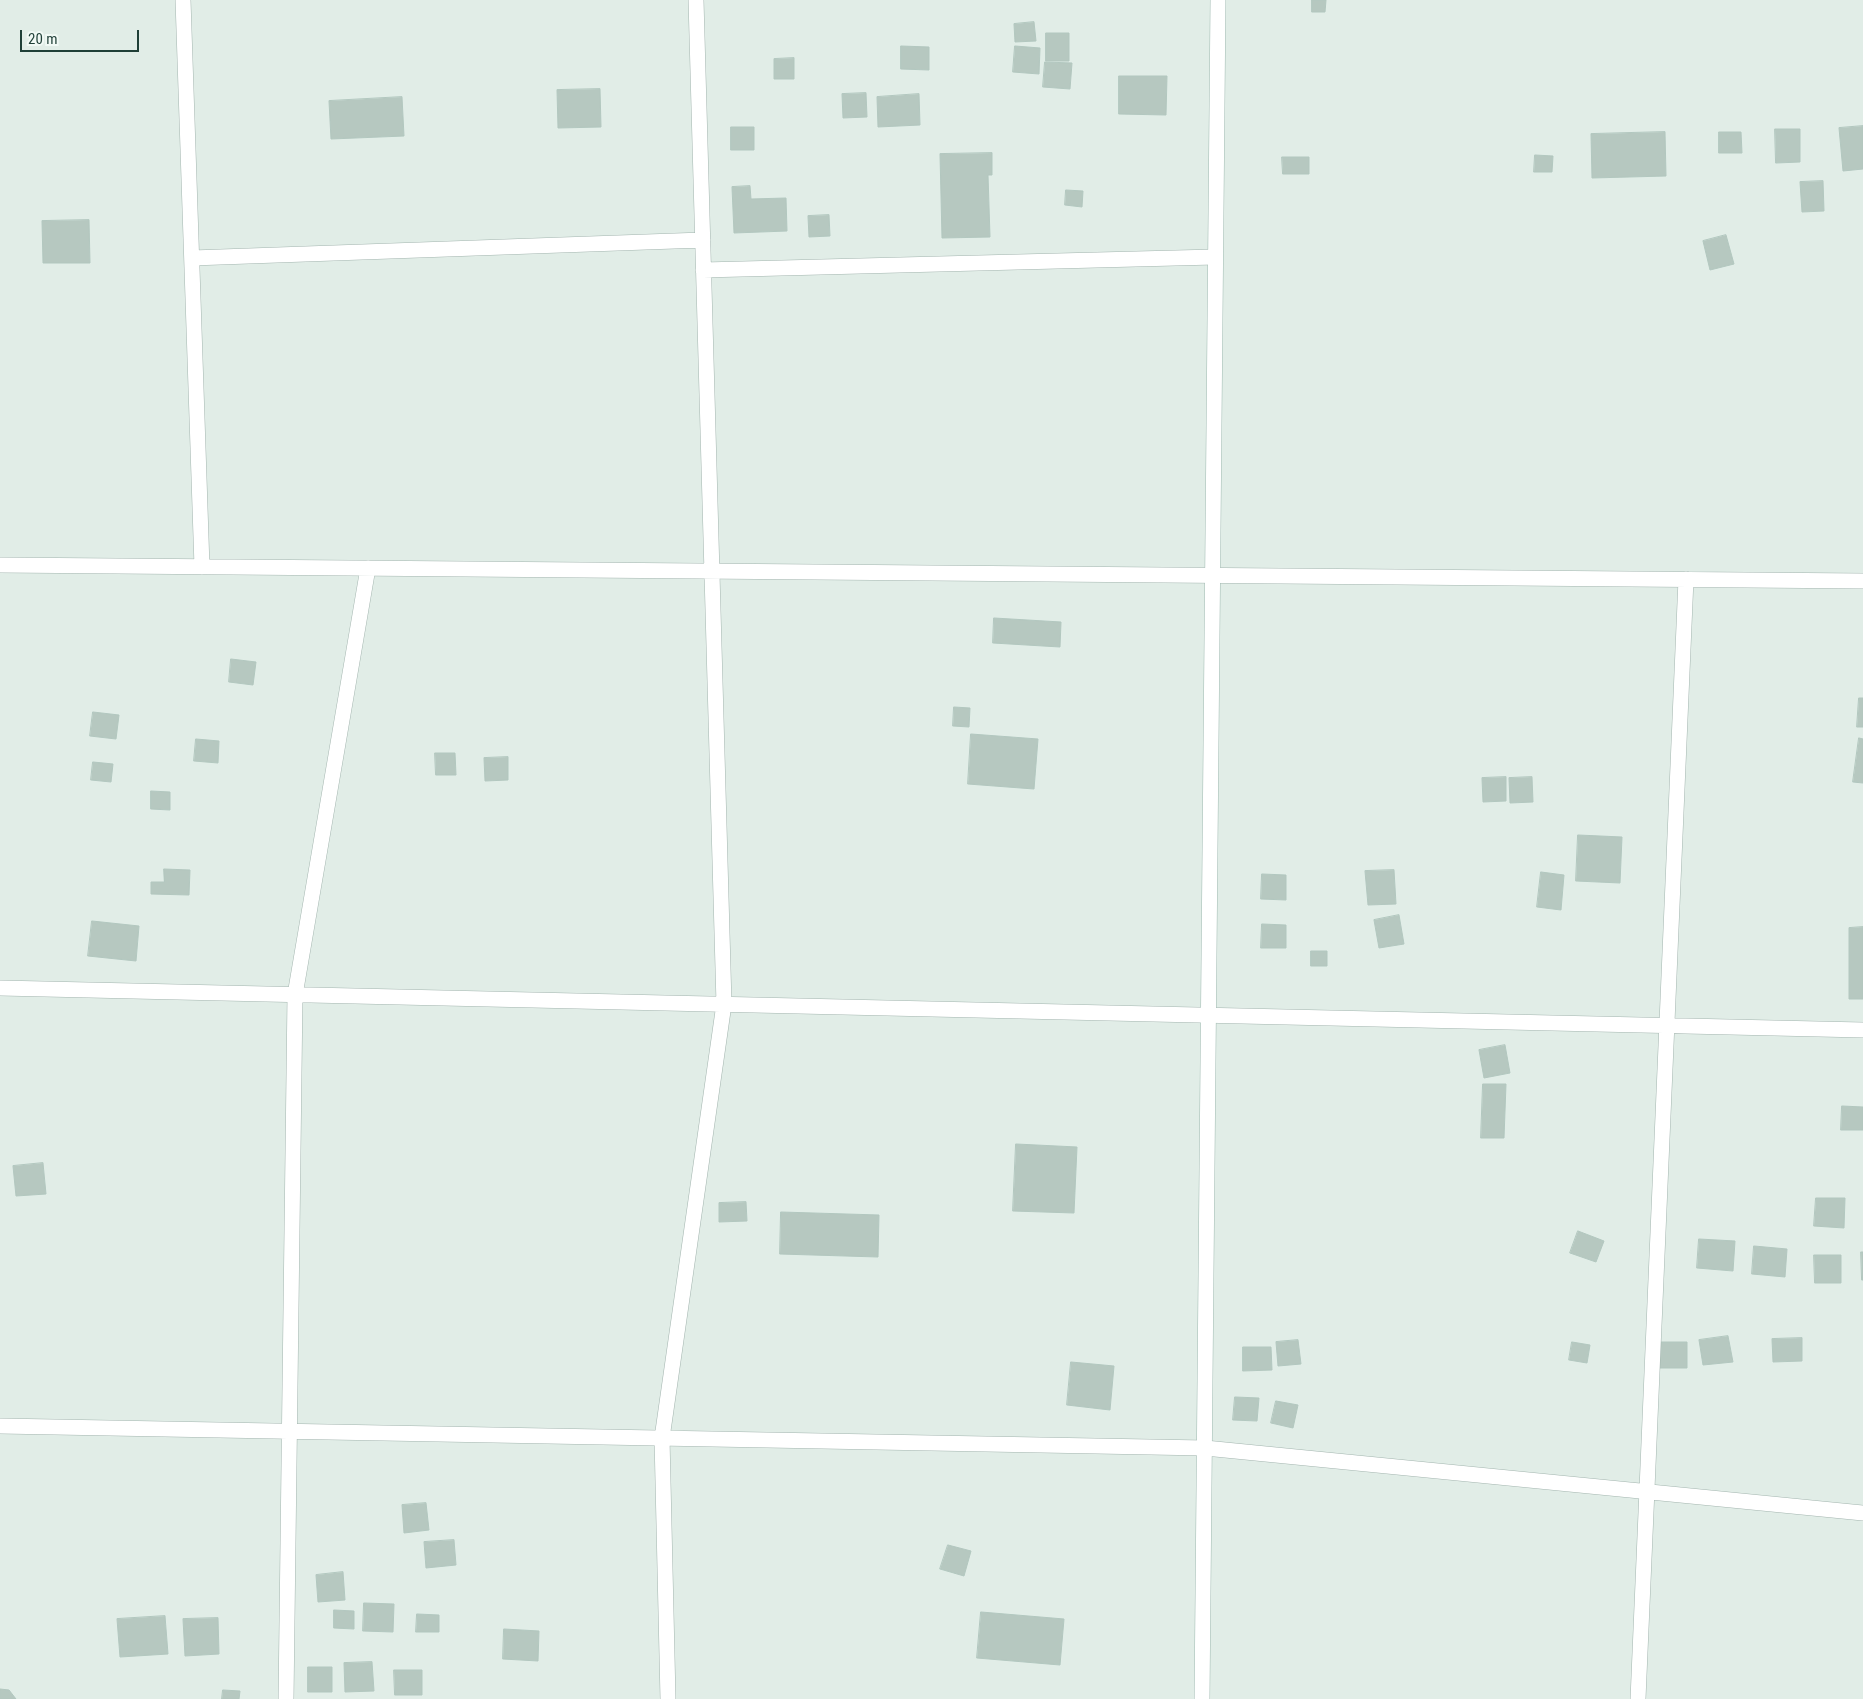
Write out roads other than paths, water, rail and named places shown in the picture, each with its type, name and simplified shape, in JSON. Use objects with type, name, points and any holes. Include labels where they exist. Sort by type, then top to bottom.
[{"type":"street","points":[[183,0],[202,567]]},
{"type":"street","points":[[668,1699],[662,1438],[724,1004],[696,0]]},
{"type":"street","points":[[1202,1699],[1218,0]]},
{"type":"street","points":[[192,258],[703,240]]},
{"type":"street","points":[[703,270],[1215,257]]},
{"type":"street","points":[[0,565],[1863,581]]},
{"type":"street","points":[[286,1699],[295,995],[368,568]]},
{"type":"street","points":[[1638,1699],[1686,579]]},
{"type":"street","points":[[0,988],[1863,1030]]},
{"type":"street","points":[[0,1426],[1205,1448],[1863,1513]]}]
